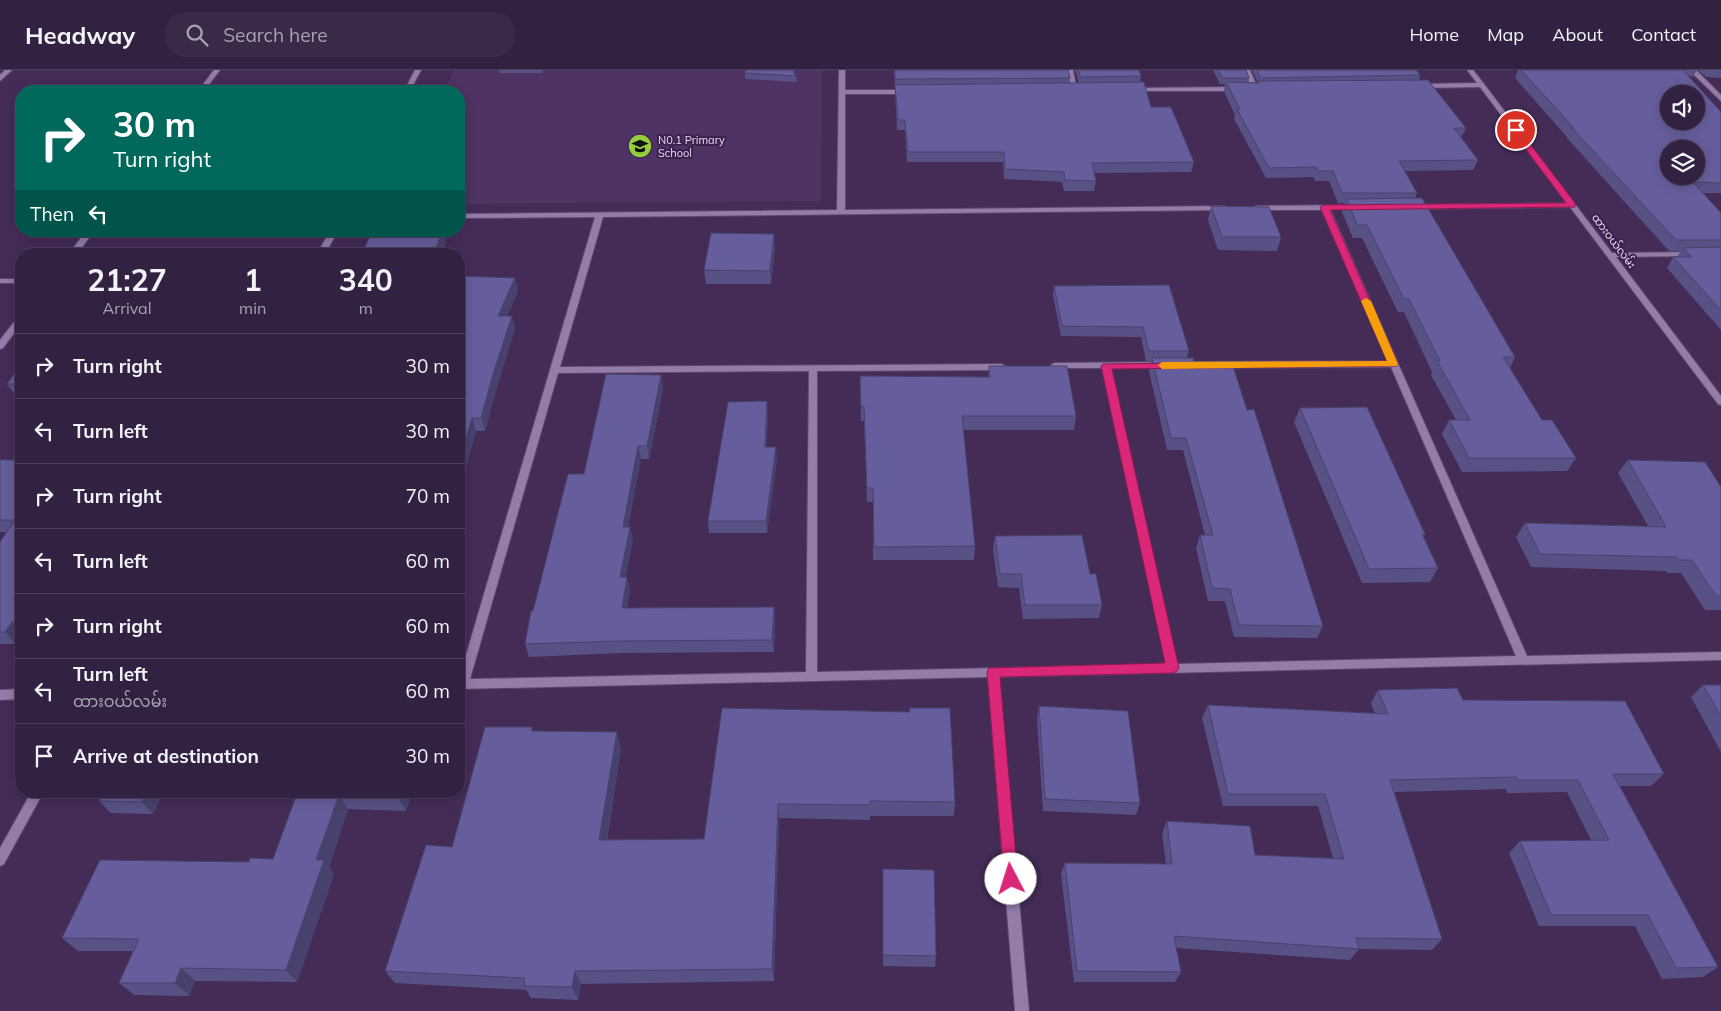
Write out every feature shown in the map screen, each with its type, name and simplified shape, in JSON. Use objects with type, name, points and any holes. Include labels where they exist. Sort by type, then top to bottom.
[{"type":"street","points":[[0,79],[9,70]]},
{"type":"street","points":[[205,85],[217,70]]},
{"type":"street","points":[[410,85],[418,70]]},
{"type":"street","points":[[841,212],[842,70]]},
{"type":"street","points":[[1070,70],[1075,90]]},
{"type":"street","points":[[1247,70],[1256,89]]},
{"type":"street","name":"ထားဝယ်လမ်း","points":[[1470,70],[1721,402]]},
{"type":"street","points":[[1692,70],[1721,99]]},
{"type":"street","points":[[1413,86],[1482,85]]},
{"type":"street","points":[[1123,90],[1265,89]]},
{"type":"street","points":[[1066,90],[1085,90]]},
{"type":"street","points":[[842,92],[920,92]]},
{"type":"street","points":[[1404,207],[1572,205]]},
{"type":"street","points":[[1324,207],[1523,660]]},
{"type":"street","points":[[1246,208],[1364,207]]},
{"type":"street","points":[[465,216],[1236,208]]},
{"type":"street","points":[[465,671],[600,214]]},
{"type":"street","points":[[77,248],[85,237]]},
{"type":"street","points":[[324,248],[331,237]]},
{"type":"street","points":[[1610,255],[1702,254]]},
{"type":"street","points":[[0,281],[15,281]]},
{"type":"street","points":[[0,346],[15,327]]},
{"type":"street","points":[[1047,366],[1394,364]]},
{"type":"street","points":[[555,370],[1008,366]]},
{"type":"street","points":[[1106,366],[1173,668]]},
{"type":"street","points":[[811,676],[813,368]]},
{"type":"street","points":[[465,684],[1721,656]]},
{"type":"street","points":[[993,672],[1022,1011]]},
{"type":"street","points":[[0,695],[15,694]]},
{"type":"street","points":[[0,860],[34,798]]},
{"type":"shaded area","name":"N0.1 Primary School","points":[[454,70],[822,70],[821,201],[465,204],[465,85],[447,85]]},
{"type":"building","points":[[746,70],[793,70],[796,76],[745,73]]},
{"type":"building","points":[[895,70],[1068,70],[1070,78],[895,79]]},
{"type":"building","points":[[1078,70],[1139,70],[1141,76],[1081,77]]},
{"type":"building","points":[[1218,70],[1246,70],[1249,78],[1222,78]]},
{"type":"building","points":[[1257,70],[1416,70],[1420,75],[1260,78]]},
{"type":"building","points":[[1521,70],[1683,70],[1697,85],[1660,85],[1660,130],[1705,130],[1705,94],[1721,112],[1721,183],[1705,182],[1705,140],[1660,140],[1660,185],[1696,185],[1721,213],[1721,240],[1676,240],[1572,128],[1574,128]]},
{"type":"building","points":[[1428,80],[1466,128],[1454,128],[1478,160],[1399,161],[1417,193],[1342,193],[1333,171],[1318,171],[1316,167],[1269,168],[1237,109],[1240,109],[1226,82],[1259,83],[1261,81]]},
{"type":"building","points":[[1144,82],[1151,107],[1171,107],[1194,162],[1092,163],[1096,181],[1065,180],[1064,172],[1005,169],[1004,152],[908,152],[905,120],[898,120],[895,85]]},
{"type":"building","points":[[1422,198],[1515,357],[1503,357],[1542,420],[1552,420],[1576,458],[1469,458],[1449,420],[1470,420],[1437,361],[1440,361],[1409,299],[1404,299],[1367,225],[1357,225],[1347,199]]},
{"type":"building","points":[[1211,206],[1269,207],[1281,237],[1222,237]]},
{"type":"building","points":[[711,233],[774,234],[770,271],[704,270]]},
{"type":"building","points":[[369,237],[440,237],[436,248],[365,248]]},
{"type":"building","points":[[1721,247],[1721,310],[1673,257],[1692,257],[1683,248]]},
{"type":"building","points":[[465,276],[515,278],[498,316],[512,316],[481,418],[472,418],[465,442]]},
{"type":"building","points":[[1169,285],[1189,351],[1149,351],[1143,327],[1062,326],[1054,286]]},
{"type":"building","points":[[1152,358],[1193,358],[1195,365],[1233,366],[1247,410],[1254,409],[1323,626],[1239,625],[1230,589],[1212,588],[1200,535],[1213,535],[1186,438],[1171,438]]},
{"type":"building","points":[[989,366],[1067,366],[1076,416],[962,416],[975,546],[874,547],[873,488],[867,488],[864,407],[861,407],[860,376],[990,377]]},
{"type":"building","points":[[15,373],[15,384],[7,384]]},
{"type":"building","points":[[606,374],[661,375],[647,446],[638,446],[623,527],[630,527],[620,577],[627,577],[622,608],[774,607],[772,640],[525,644],[531,611],[533,611],[568,474],[584,474]]},
{"type":"building","points":[[767,401],[765,447],[776,447],[766,521],[708,521],[728,402]]},
{"type":"building","points":[[1367,407],[1425,534],[1422,534],[1438,568],[1369,569],[1300,408]]},
{"type":"building","points":[[0,460],[15,460],[15,520],[0,520]]},
{"type":"building","points":[[1628,460],[1705,462],[1721,487],[1721,596],[1716,596],[1692,560],[1679,560],[1677,557],[1540,554],[1525,523],[1666,527]]},
{"type":"building","points":[[15,520],[15,622],[12,622],[5,632],[0,632],[0,542]]},
{"type":"building","points":[[1082,535],[1090,574],[1096,574],[1102,605],[1025,605],[1021,574],[1000,574],[995,536]]},
{"type":"building","points":[[1703,685],[1721,685],[1721,716]]},
{"type":"building","points":[[1457,688],[1463,700],[1625,701],[1664,774],[1613,774],[1718,967],[1676,968],[1648,915],[1551,915],[1520,841],[1609,840],[1578,780],[1517,780],[1516,777],[1390,780],[1442,939],[1356,938],[1359,949],[1174,936],[1181,972],[1077,971],[1065,863],[1172,864],[1167,821],[1250,826],[1255,855],[1344,859],[1325,794],[1228,794],[1208,705],[1388,714],[1378,690]]},
{"type":"building","points":[[1039,706],[1128,711],[1140,803],[1045,799]]},
{"type":"building","points":[[722,708],[910,712],[909,708],[950,708],[955,802],[870,801],[870,805],[778,804],[772,969],[575,971],[572,987],[524,986],[525,978],[385,971],[426,845],[452,847],[485,727],[532,727],[532,731],[617,732],[599,840],[704,839]]},
{"type":"building","points":[[100,798],[144,798],[142,802],[99,801]]},
{"type":"building","points":[[295,798],[338,798],[316,860],[324,860],[286,970],[181,968],[175,983],[119,983],[139,939],[62,938],[100,860],[249,862],[250,858],[273,859]]},
{"type":"building","points":[[883,869],[934,870],[936,956],[883,955]]},
{"type":"slow traffic","points":[[1162,365],[1394,364],[1366,301]]},
{"type":"place","name":"N0.1 Primary School","points":[[640,146]]},
{"type":"route","points":[[1011,879],[993,672],[1173,668],[1106,366],[1394,364],[1324,207],[1572,205],[1516,130]]}]
